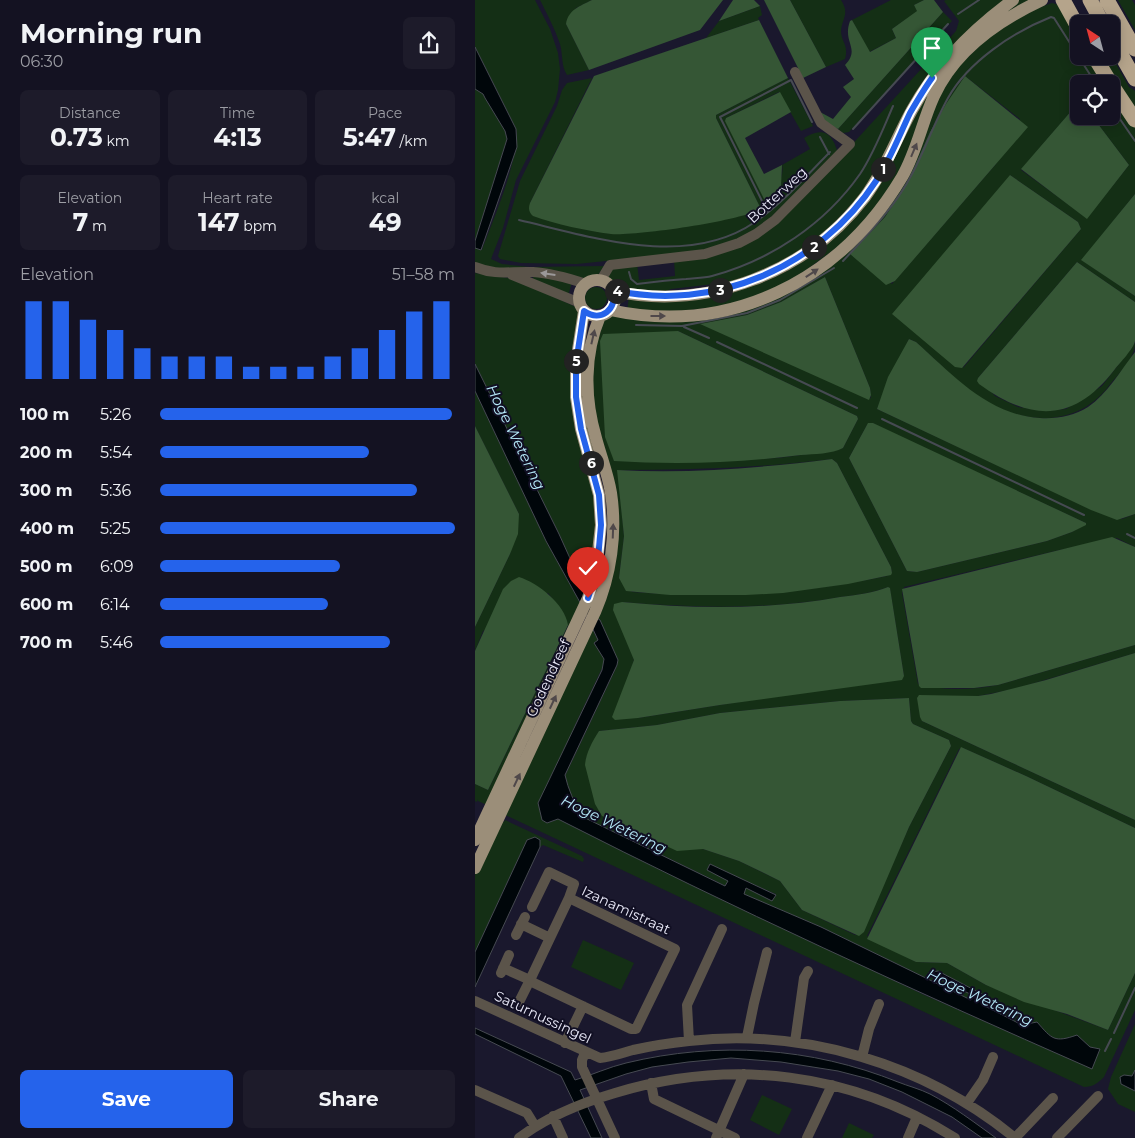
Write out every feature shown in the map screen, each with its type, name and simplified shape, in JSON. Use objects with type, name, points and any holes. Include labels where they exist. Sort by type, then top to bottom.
[{"type":"highway","points":[[1063,0],[1071,15]]},
{"type":"highway","points":[[1090,0],[1098,15]]},
{"type":"highway","points":[[1107,0],[1135,50]]},
{"type":"highway","points":[[1120,53],[1135,79]]},
{"type":"highway","points":[[1120,98],[1135,120]]},
{"type":"main road","points":[[613,290],[650,296],[671,296],[692,295],[728,288],[774,271],[819,244],[852,212],[873,186],[885,166],[911,112],[932,78],[960,44],[1013,0]]},
{"type":"main road","points":[[605,313],[614,304],[613,290],[606,282],[601,280],[595,280],[586,284],[580,293],[582,307],[589,314],[605,313],[653,317],[681,316],[738,307],[790,286],[833,258],[859,235],[879,212],[893,190],[910,160],[933,97],[943,78],[955,63],[973,43],[997,24],[1041,0]]},
{"type":"main road","name":"Godendreef","points":[[475,868],[493,816],[588,598],[597,570],[601,525],[599,495],[581,429],[576,397],[576,363],[582,307]]},
{"type":"main road","name":"Godendreef","points":[[475,840],[493,816],[587,629],[607,578],[613,527],[613,506],[608,478],[592,424],[588,396],[590,352],[595,330],[605,313]]},
{"type":"street","name":"Botterweg","points":[[601,280],[610,265],[705,254],[747,239],[775,220],[850,144],[821,123],[795,72]]},
{"type":"street","points":[[475,267],[494,273],[534,272],[552,274],[586,284]]},
{"type":"street","points":[[509,273],[582,307]]},
{"type":"street","points":[[532,907],[549,872],[574,884],[569,898]]},
{"type":"street","name":"Izanamistraat","points":[[519,1002],[569,898],[675,949],[636,1029],[631,1029],[530,980]]},
{"type":"street","points":[[516,935],[523,921],[550,938]]},
{"type":"street","points":[[689,1041],[687,1005],[722,929]]},
{"type":"street","points":[[747,1037],[767,952]]},
{"type":"street","points":[[509,955],[502,971],[530,980]]},
{"type":"street","points":[[795,1042],[804,978],[808,970]]},
{"type":"street","name":"Saturnussingel","points":[[475,1001],[585,1053],[600,1058],[611,1057],[631,1050],[689,1041],[747,1037],[795,1042],[862,1057],[907,1072],[967,1103],[1015,1138],[1053,1098]]},
{"type":"street","points":[[862,1057],[869,1029],[879,1004]]},
{"type":"street","points":[[565,1043],[583,1006]]},
{"type":"street","points":[[585,1053],[582,1060],[584,1072],[615,1138]]},
{"type":"street","points":[[967,1103],[983,1080],[993,1058]]},
{"type":"street","points":[[519,1138],[553,1116],[596,1099],[651,1083],[710,1074],[745,1074],[793,1078],[832,1086],[894,1106],[955,1138]]},
{"type":"street","points":[[718,1134],[745,1074]]},
{"type":"street","points":[[651,1083],[654,1099],[718,1134],[735,1138]]},
{"type":"street","points":[[807,1138],[832,1086]]},
{"type":"street","points":[[475,1090],[527,1113],[535,1126]]},
{"type":"street","points":[[1057,1138],[1098,1096]]},
{"type":"street","points":[[553,1116],[563,1138]]},
{"type":"street","points":[[907,1138],[917,1117]]},
{"type":"green space","points":[[475,0],[535,0],[550,29],[558,53],[560,69],[555,102],[516,180],[503,228],[491,259],[502,264],[530,267],[604,266],[598,275],[586,279],[506,270],[475,264],[475,248],[482,250],[505,189],[514,155],[516,129],[475,47]]},
{"type":"green space","points":[[540,0],[592,0],[576,8],[566,24],[589,70],[567,75],[558,38]]},
{"type":"green space","points":[[592,0],[723,0],[700,30],[589,70],[566,24],[572,12]]},
{"type":"green space","points":[[733,0],[754,0],[760,6],[719,21]]},
{"type":"green space","points":[[764,0],[790,0],[826,67],[803,78]]},
{"type":"green space","points":[[790,0],[841,0],[845,9],[841,31],[846,50],[845,59],[826,67]]},
{"type":"green space","points":[[891,0],[924,0],[914,5],[918,11],[892,29],[896,38],[869,52],[852,20]]},
{"type":"green space","points":[[924,0],[934,0],[943,12],[838,129],[826,124],[820,112],[833,119],[851,97],[843,87],[854,79],[845,65],[852,49],[848,35],[850,21],[852,20],[870,52],[896,38],[892,29],[917,11],[914,5]]},
{"type":"green space","points":[[1010,0],[963,39],[871,184],[812,246],[748,280],[671,289],[660,294],[616,287],[609,277],[609,270],[637,263],[639,280],[675,276],[674,260],[749,239],[835,163],[956,31],[959,21],[944,1]]},
{"type":"green space","points":[[1017,0],[1036,0],[988,27],[949,66],[931,98],[898,178],[862,228],[840,249],[816,268],[790,284],[762,297],[732,306],[683,314],[627,312],[629,296],[665,298],[701,295],[735,288],[768,276],[799,260],[827,240],[853,216],[875,187],[909,119],[943,68],[985,25]]},
{"type":"green space","points":[[1118,0],[1132,0],[1135,5],[1135,30]]},
{"type":"green space","points":[[1052,3],[1059,5],[1070,21],[1070,65],[1097,65],[1103,75],[1070,75],[1070,113],[1021,170],[1087,218],[1129,165],[1099,125],[1120,125],[1120,102],[1135,124],[1135,194],[1082,260],[1135,296],[1135,302],[1077,262],[978,378],[995,396],[1018,407],[1045,411],[1066,409],[1102,386],[1135,343],[1134,349],[1125,366],[1095,400],[1080,410],[1064,416],[1047,418],[1013,413],[996,407],[980,398],[916,342],[909,339],[877,409],[1020,476],[1122,519],[1135,514],[1135,547],[1117,538],[904,587],[902,593],[918,684],[937,688],[978,688],[998,685],[1135,645],[1135,653],[1014,689],[978,696],[956,696],[922,721],[1135,820],[1135,828],[1026,776],[963,748],[959,749],[867,936],[916,962],[947,963],[986,985],[1108,1030],[1135,973],[1135,1010],[1104,1077],[1095,1084],[1084,1087],[503,814],[591,626],[598,641],[594,643],[604,659],[604,664],[575,725],[548,823],[558,819],[924,995],[1092,1068],[1100,1049],[1090,1047],[1077,1035],[1058,1039],[1050,1036],[1037,1022],[1022,1025],[983,1005],[985,1001],[1001,1008],[1001,1004],[938,971],[928,974],[972,995],[971,1000],[821,927],[743,894],[746,888],[772,900],[776,894],[747,882],[728,881],[726,886],[579,815],[565,776],[617,666],[601,623],[597,618],[615,537],[596,430],[590,370],[604,318],[612,316],[634,317],[764,301],[877,218],[946,78],[992,34],[1032,10]],"holes":[[[965,76],[1020,119],[996,164],[892,284],[850,254],[885,217],[907,183],[930,132]],[[1010,175],[1078,222],[1081,229],[963,368]],[[825,277],[870,388],[871,398],[701,324],[747,315],[781,302]],[[678,331],[857,416],[858,419],[843,448],[832,451],[778,458],[667,462]],[[873,423],[1086,523],[1072,532],[1047,541],[917,572],[907,571],[849,458],[867,425]],[[832,459],[837,463],[891,567],[892,573],[887,576],[791,591],[729,595],[632,592],[619,578],[624,536],[618,470],[778,465]],[[888,587],[890,589],[904,676],[638,718],[630,673],[634,660],[622,602],[676,606],[758,606],[858,595]],[[909,698],[911,721],[913,724],[949,740],[951,746],[909,827],[861,934],[855,935],[802,910],[780,881],[739,861],[703,849],[586,759],[599,731],[657,725],[720,713],[840,701]]]},
{"type":"green space","points":[[760,6],[762,15],[758,18],[759,20],[706,38],[719,21]]},
{"type":"green space","points":[[943,12],[952,21],[849,132],[843,133],[838,129]]},
{"type":"green space","points":[[759,20],[788,78],[716,115],[716,118],[761,209],[750,214],[711,223],[624,234],[611,234],[582,229],[551,222],[532,215],[529,209],[530,203],[594,76]]},
{"type":"green space","points":[[1103,65],[1117,65],[1129,87],[1135,91],[1135,116],[1120,92],[1120,75],[1109,75]]},
{"type":"green space","points":[[965,76],[1028,127],[895,281],[886,285],[850,254],[885,217],[907,183],[930,132]]},
{"type":"green space","points":[[592,78],[530,203],[606,233],[621,234],[699,224],[748,214],[761,209],[716,115],[788,78],[813,126],[801,131],[779,92],[726,118],[765,200],[769,198],[778,185],[783,169],[782,165],[810,149],[804,138],[820,132],[827,134],[839,152],[768,220],[753,231],[738,239],[702,251],[577,264],[521,263],[500,259],[498,256],[520,181],[557,106],[562,90],[567,83]]},
{"type":"green space","points":[[475,89],[483,94],[505,131],[507,139],[475,241]]},
{"type":"green space","points":[[780,92],[791,112],[745,138],[764,174],[782,165],[781,187],[765,201],[725,121],[726,118]]},
{"type":"green space","points":[[1070,112],[1070,125],[1099,125],[1129,165],[1087,219],[1021,169]]},
{"type":"green space","points":[[1010,175],[1078,222],[1081,229],[962,368],[955,367],[892,314]]},
{"type":"green space","points":[[1135,194],[1135,296],[1081,260]]},
{"type":"green space","points":[[1077,262],[1135,302],[1135,341],[1127,355],[1100,387],[1084,399],[1068,407],[1051,411],[1034,410],[1016,405],[979,384],[978,378]]},
{"type":"green space","points":[[475,273],[515,279],[576,307],[579,311],[599,510],[586,596],[559,534],[475,364]]},
{"type":"green space","points":[[533,275],[572,282],[568,296],[533,279]]},
{"type":"green space","points":[[825,277],[870,388],[871,395],[869,400],[700,324],[747,315],[781,302]]},
{"type":"green space","points":[[596,287],[604,290],[607,298],[604,306],[596,309],[588,306],[585,298],[588,290]]},
{"type":"green space","points":[[678,331],[857,416],[858,419],[843,448],[823,453],[755,460],[661,463],[614,461],[605,437],[600,341],[603,334]]},
{"type":"green space","points":[[909,339],[916,342],[972,391],[988,401],[1004,410],[1040,418],[1065,416],[1077,413],[1088,407],[1108,389],[1135,352],[1135,514],[1117,520],[1091,510],[877,409],[888,377]]},
{"type":"green space","points":[[475,391],[546,541],[582,606],[489,806],[478,801],[478,799],[477,802],[475,801],[475,784],[488,790],[568,626],[564,614],[548,593],[483,631],[475,651],[475,627],[510,554],[519,514],[475,426]]},
{"type":"green space","points":[[868,423],[873,423],[1086,523],[1086,525],[1047,541],[917,572],[907,571],[849,458]]},
{"type":"green space","points":[[475,426],[519,514],[518,534],[475,627]]},
{"type":"green space","points":[[832,459],[837,463],[891,567],[891,575],[848,584],[783,593],[670,595],[626,591],[619,578],[624,536],[617,470],[725,469]]},
{"type":"green space","points":[[1112,537],[1135,547],[1135,645],[998,685],[974,688],[921,688],[919,686],[902,589]]},
{"type":"green space","points":[[519,577],[534,584],[549,595],[562,609],[568,625],[488,790],[475,784],[475,651],[503,589],[511,581]]},
{"type":"green space","points":[[890,588],[904,676],[902,680],[638,718],[615,720],[612,717],[634,660],[613,610],[614,604],[622,602],[704,607],[758,606],[859,595]]},
{"type":"green space","points":[[1135,653],[1135,820],[922,721],[920,717],[917,698],[919,695],[978,696],[991,694],[1046,680]]},
{"type":"green space","points":[[909,698],[911,721],[913,724],[949,740],[951,746],[909,827],[864,932],[859,936],[802,910],[780,881],[739,861],[703,849],[677,851],[602,816],[595,804],[585,765],[590,748],[599,731],[657,725],[720,713],[840,701]]},
{"type":"green space","points":[[961,747],[1135,828],[1135,973],[1108,1030],[1067,1014],[1024,1002],[986,985],[947,963],[916,962],[867,939]]},
{"type":"green space","points":[[500,820],[504,822],[505,820],[582,856],[584,859],[583,862],[543,845],[540,847],[540,840],[527,840],[475,952],[475,873]]},
{"type":"green space","points":[[583,940],[634,963],[621,990],[571,967]]},
{"type":"green space","points":[[1135,1024],[1135,1070],[1126,1086],[1135,1091],[1135,1112],[1118,1104],[1108,1089],[1111,1077]]},
{"type":"green space","points":[[762,1095],[792,1109],[779,1135],[750,1120]]},
{"type":"green space","points":[[849,1123],[874,1135],[872,1138],[842,1138]]},
{"type":"water","points":[[475,47],[516,129],[517,147],[481,250],[475,248],[475,241],[507,139],[505,131],[483,94],[475,89]]},
{"type":"water","name":"Hoge Wetering","points":[[475,364],[559,534],[618,660],[565,775],[579,815],[725,886],[728,881],[707,870],[710,864],[776,895],[772,901],[746,888],[744,894],[821,927],[971,1000],[972,995],[928,973],[938,971],[1001,1004],[1001,1008],[985,1001],[983,1005],[1022,1025],[1037,1022],[1050,1036],[1058,1039],[1077,1035],[1090,1047],[1100,1049],[1092,1069],[823,948],[558,819],[547,823],[542,820],[538,803],[602,670],[604,659],[594,643],[598,640],[582,606],[546,541],[475,391]]},
{"type":"water","points":[[535,837],[540,840],[540,847],[475,987],[475,952],[527,840]]},
{"type":"water","points":[[475,1028],[571,1072],[575,1080],[626,1063],[660,1056],[695,1052],[763,1051],[832,1061],[865,1070],[930,1094],[996,1138],[982,1138],[952,1117],[902,1092],[869,1079],[838,1071],[781,1062],[731,1058],[652,1067],[580,1090],[602,1138],[591,1138],[561,1076],[475,1034]]},
{"type":"water","points":[[1135,1070],[1135,1091],[1121,1084],[1120,1077],[1124,1075],[1132,1076]]},
{"type":"waterway","points":[[958,14],[979,0]]},
{"type":"waterway","points":[[843,261],[881,220],[898,198],[917,165],[943,107],[957,85],[967,72],[993,50],[1036,23],[1051,17],[1054,18],[1090,75]]},
{"type":"waterway","points":[[853,129],[948,24]]},
{"type":"waterway","points":[[767,211],[720,117],[791,80],[812,122]]},
{"type":"waterway","points":[[629,272],[631,279],[637,284],[709,277],[734,269],[776,250],[813,224],[846,192],[865,166],[893,106]]},
{"type":"waterway","points":[[1120,119],[1135,141]]},
{"type":"waterway","points":[[820,137],[829,154]]},
{"type":"waterway","points":[[519,220],[577,234],[639,245],[670,247],[700,244],[728,236],[765,215],[785,198],[830,152]]},
{"type":"waterway","points":[[636,325],[682,326],[747,313],[780,300],[834,268]]},
{"type":"waterway","points":[[684,327],[709,338]]},
{"type":"waterway","points":[[717,342],[857,408]]},
{"type":"waterway","points":[[882,419],[1084,515]]},
{"type":"waterway","points":[[1127,534],[1135,538]]},
{"type":"waterway","points":[[1114,1033],[1135,988]]},
{"type":"waterway","points":[[1105,1051],[1111,1039]]},
{"type":"route","points":[[588,598],[599,557],[601,510],[596,478],[581,429],[576,397],[576,363],[584,311],[595,316],[605,314],[614,304],[613,290],[629,294],[671,296],[692,295],[728,288],[767,274],[803,255],[837,228],[865,198],[885,166],[911,112],[932,78]]}]
